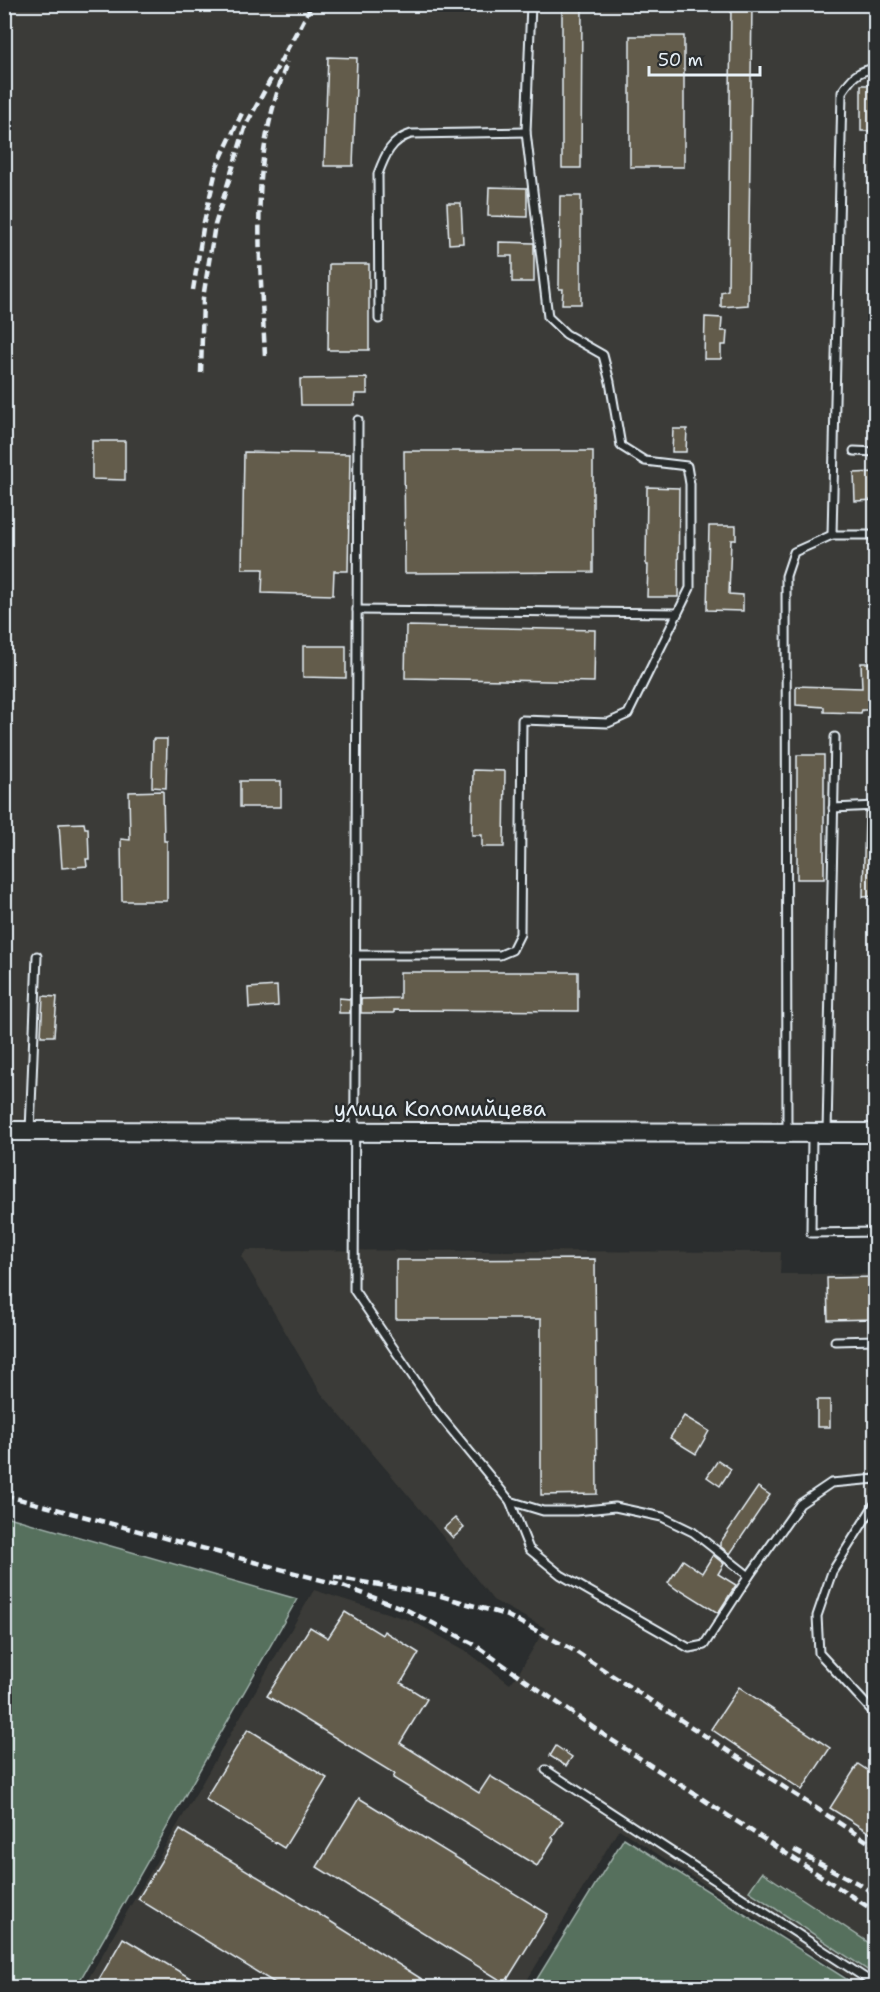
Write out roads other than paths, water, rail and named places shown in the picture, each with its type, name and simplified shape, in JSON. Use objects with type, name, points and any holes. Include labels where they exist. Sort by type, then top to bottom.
[{"type":"street","name":"улица Коломийцева","points":[[4,1131],[876,1133]]},
{"type":"lane","points":[[355,955],[500,955],[512,950],[520,934],[522,720],[608,723],[628,714],[690,588],[690,484],[687,466],[645,460],[621,446],[603,355],[566,333],[548,317],[526,132],[531,4]]},
{"type":"lane","points":[[832,535],[842,92],[859,72],[876,68]]},
{"type":"lane","points":[[379,319],[378,174],[385,154],[399,138],[411,134],[526,132]]},
{"type":"lane","points":[[358,420],[354,1290],[437,1412],[510,1501],[529,1549],[561,1575],[689,1648],[704,1645],[800,1504],[831,1483],[876,1479]]},
{"type":"lane","points":[[854,451],[876,452]]},
{"type":"lane","points":[[787,1132],[786,576],[794,552],[832,535],[876,535]]},
{"type":"lane","points":[[357,610],[677,614]]},
{"type":"lane","points":[[835,737],[820,1132],[811,1233],[876,1232]]},
{"type":"lane","points":[[833,808],[876,807]]},
{"type":"lane","points":[[30,1131],[37,956]]},
{"type":"lane","points":[[835,1341],[876,1340]]},
{"type":"lane","points":[[510,1501],[543,1511],[576,1511],[615,1507],[662,1517],[693,1532],[749,1576]]},
{"type":"lane","points":[[876,1502],[832,1572],[817,1616],[819,1653],[876,1715]]},
{"type":"lane","points":[[546,1770],[876,1985]]},
{"type":"railway","points":[[294,39],[312,4]]},
{"type":"railway","points":[[201,373],[203,298],[215,225],[246,125],[297,31]]},
{"type":"railway","points":[[265,356],[260,258],[261,183],[269,122],[287,62]]},
{"type":"railway","points":[[193,290],[204,222],[217,166],[243,111]]},
{"type":"railway","points":[[4,1495],[340,1585],[407,1610],[472,1643],[604,1735],[876,1912]]},
{"type":"railway","points":[[334,1577],[437,1595],[506,1615],[573,1650],[876,1847]]},
{"type":"railway","points":[[794,1850],[876,1895]]}]
